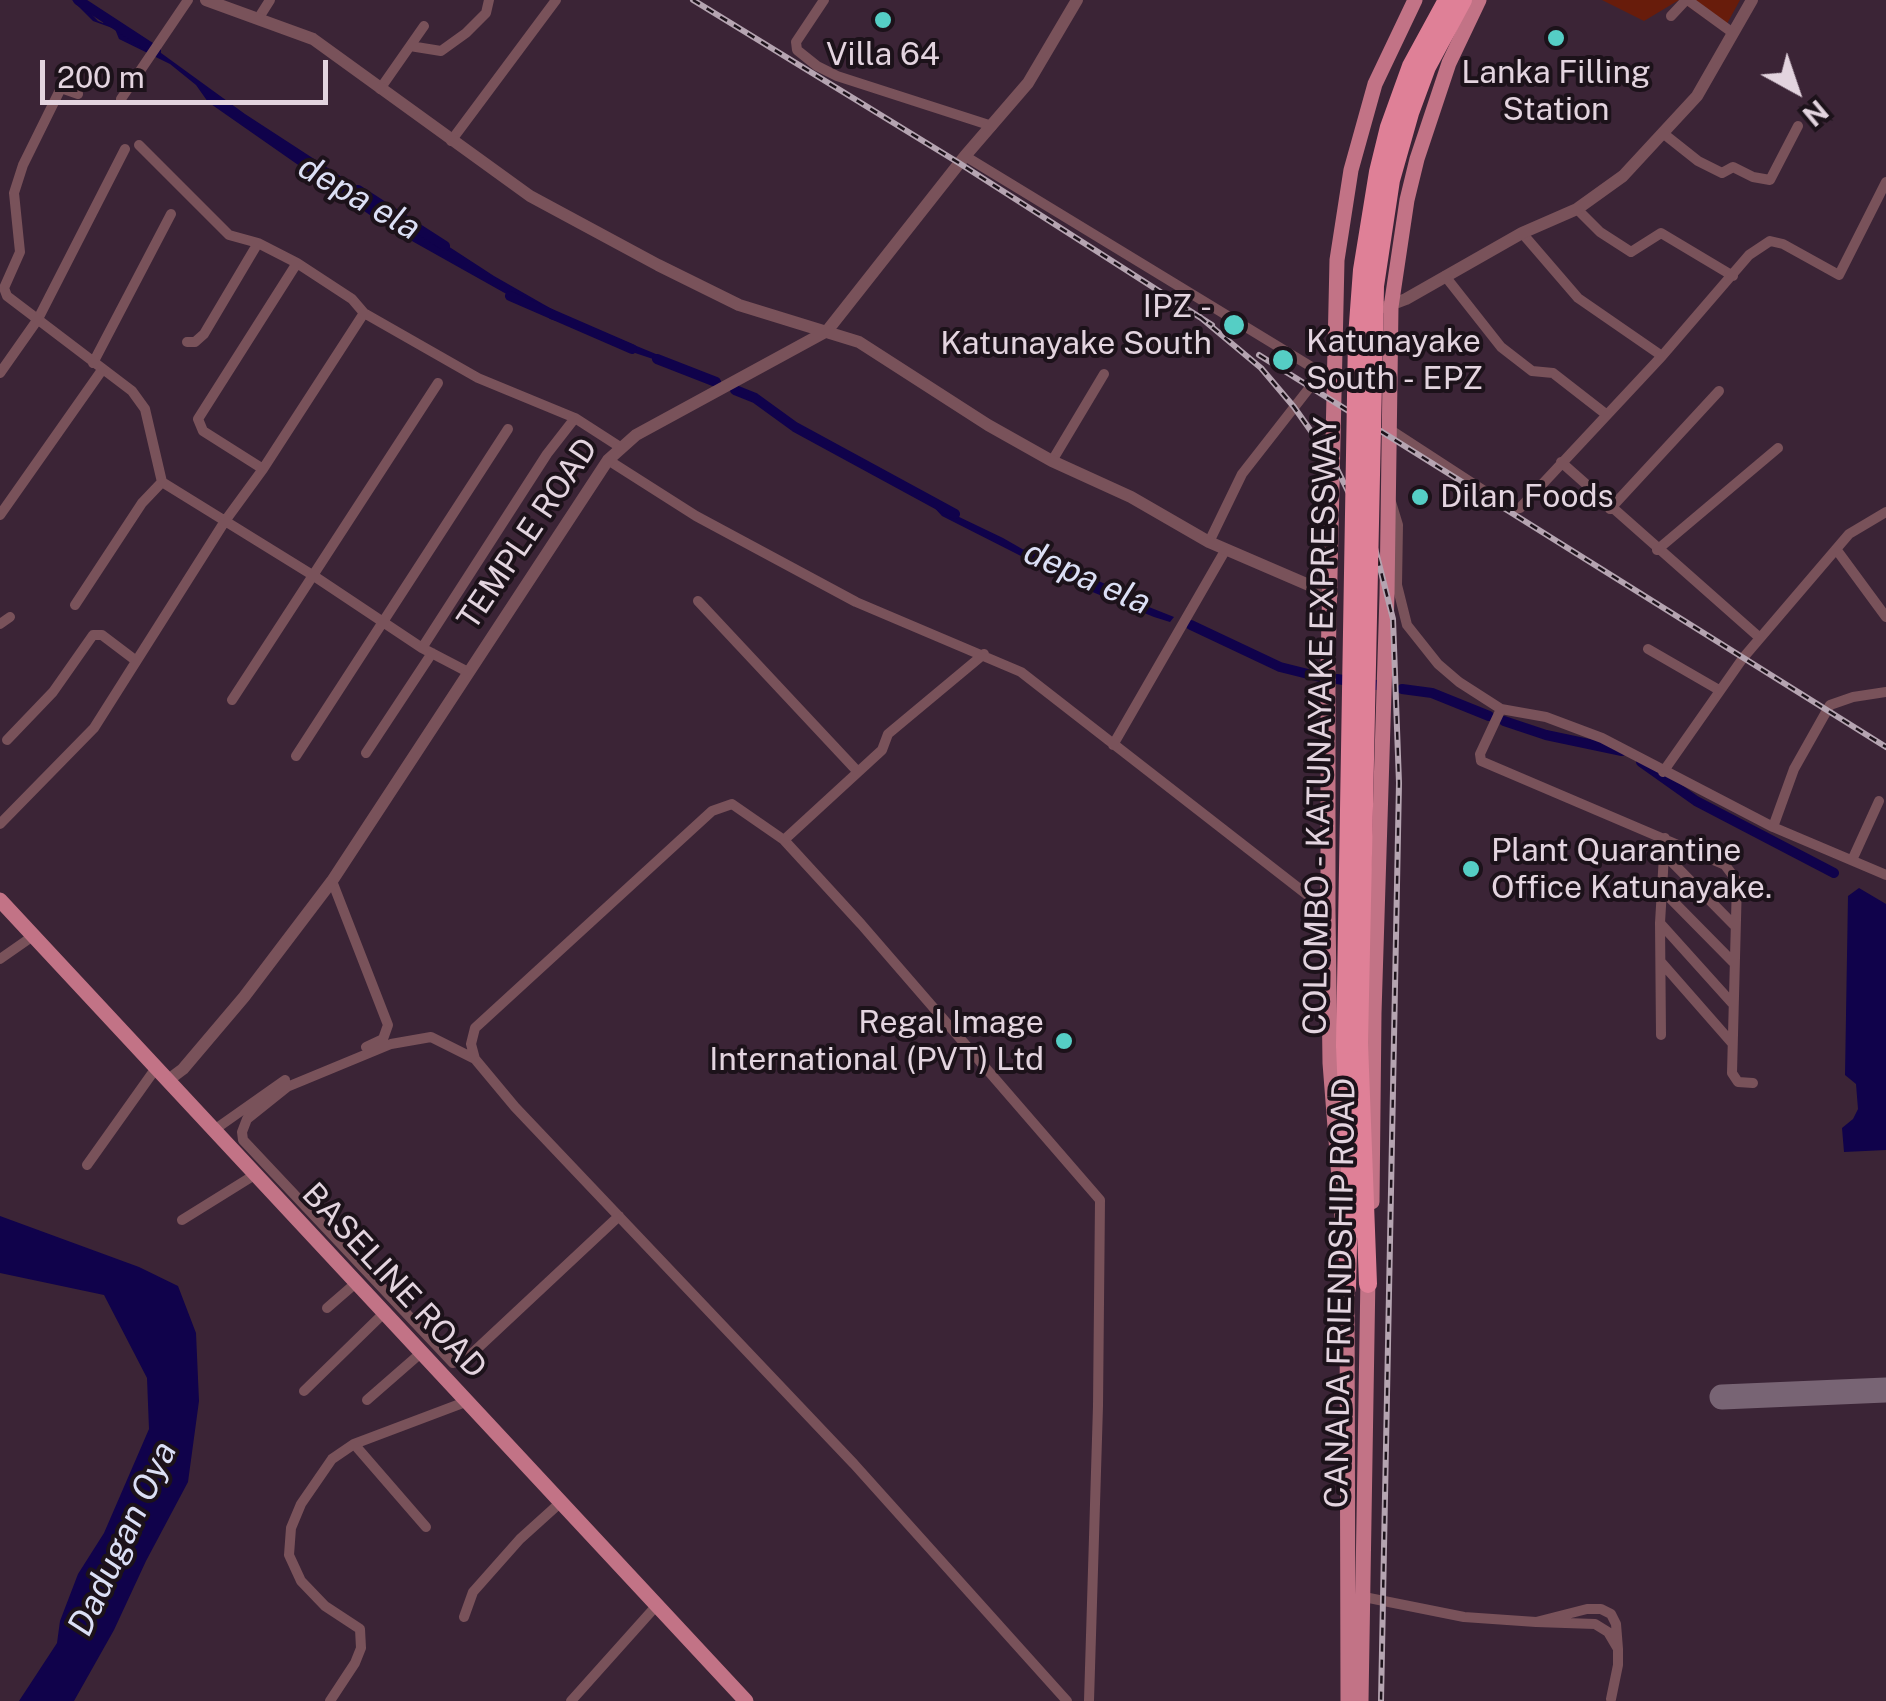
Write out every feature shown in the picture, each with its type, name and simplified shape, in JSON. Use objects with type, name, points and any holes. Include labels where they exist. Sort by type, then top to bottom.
[{"type":"highway","name":"COLOMBO - KATUNAYAKE EXPRESSWAY","points":[[1347,1288],[1357,337],[1362,270],[1389,127],[1411,66],[1447,0]]},
{"type":"highway","name":"COLOMBO - KATUNAYAKE EXPRESSWAY","points":[[1368,1284],[1352,1044],[1375,286],[1391,180],[1410,113],[1427,67],[1463,0]]},
{"type":"main road","name":"CANADA FRIENDSHIP ROAD","points":[[1361,1701],[1347,1288],[1330,1063],[1328,665],[1332,594],[1327,377],[1337,260],[1351,170],[1375,84],[1415,0]]},
{"type":"main road","name":"CANADA FRIENDSHIP ROAD","points":[[1348,1701],[1374,1168],[1374,1013],[1391,307],[1406,200],[1449,63],[1478,0]]},
{"type":"main road","name":"BASELINE ROAD","points":[[0,900],[746,1701]]},
{"type":"street","points":[[121,98],[188,0]]},
{"type":"street","points":[[206,0],[314,39],[530,196],[658,266],[739,305],[850,338],[1052,461],[1131,497],[1209,542],[1332,594]]},
{"type":"street","points":[[258,19],[270,0]]},
{"type":"street","points":[[410,46],[441,51],[486,13],[488,0]]},
{"type":"street","points":[[451,140],[556,0]]},
{"type":"street","points":[[824,0],[796,42],[797,50],[817,66],[836,76],[992,126]]},
{"type":"street","name":"TEMPLE ROAD","points":[[168,1081],[183,1069],[244,997],[332,881],[608,460],[620,446],[827,331],[964,156],[1028,83],[1077,0]]},
{"type":"street","points":[[1334,310],[1391,307],[1522,233],[1577,209],[1623,176],[1696,96],[1752,0]]},
{"type":"street","points":[[1671,16],[1689,1],[1733,33]]},
{"type":"street","points":[[380,88],[424,26]]},
{"type":"street","points":[[1392,44],[1449,63]]},
{"type":"street","points":[[68,71],[23,165],[14,193],[20,252],[4,288],[7,296],[132,391],[145,409],[162,482],[427,651],[468,672]]},
{"type":"street","points":[[60,88],[78,94]]},
{"type":"street","points":[[1664,134],[1698,161],[1722,173],[1734,167],[1770,180],[1798,126]]},
{"type":"street","points":[[139,145],[229,235],[297,263],[352,298],[364,313],[478,378],[576,418],[620,446]]},
{"type":"street","points":[[0,373],[38,319],[125,149]]},
{"type":"street","points":[[964,156],[1327,377],[1388,380]]},
{"type":"street","points":[[1390,429],[1512,509],[1520,508],[1662,356],[1749,255],[1770,241],[1783,244],[1839,276],[1882,202],[1886,182]]},
{"type":"street","points":[[1577,209],[1600,232],[1631,252],[1661,233],[1733,276]]},
{"type":"street","points":[[0,515],[98,366],[171,214]]},
{"type":"street","points":[[1522,233],[1578,298],[1662,356]]},
{"type":"street","points":[[186,342],[195,342],[204,334],[258,244]]},
{"type":"street","points":[[263,468],[203,431],[198,419],[297,263]]},
{"type":"street","points":[[1444,276],[1501,347],[1532,371],[1554,373],[1606,415]]},
{"type":"street","points":[[0,824],[94,728],[225,520],[364,313]]},
{"type":"street","points":[[1052,461],[1104,374]]},
{"type":"street","points":[[1209,542],[1242,474],[1327,377]]},
{"type":"street","points":[[232,700],[438,382]]},
{"type":"street","points":[[1610,508],[1720,391]]},
{"type":"street","points":[[366,753],[547,454],[576,418]]},
{"type":"street","points":[[296,756],[508,429]]},
{"type":"street","points":[[1657,550],[1778,448]]},
{"type":"street","points":[[608,460],[696,516],[856,602],[1021,672],[1328,911]]},
{"type":"street","points":[[1560,462],[1760,638]]},
{"type":"street","points":[[75,605],[142,502],[162,482]]},
{"type":"street","points":[[1388,499],[1398,525],[1397,585],[1407,625],[1438,664],[1501,709],[1546,717],[1602,738],[1773,828],[1853,858],[1886,875]]},
{"type":"street","points":[[1663,772],[1719,690],[1836,549],[1849,534],[1886,512]]},
{"type":"street","points":[[1836,549],[1886,617]]},
{"type":"street","points":[[1113,745],[1226,550]]},
{"type":"street","points":[[698,601],[858,772]]},
{"type":"street","points":[[7,740],[53,692],[93,635],[102,635],[135,660]]},
{"type":"street","points":[[1648,649],[1719,690]]},
{"type":"street","points":[[784,840],[882,750],[888,734],[984,654]]},
{"type":"street","points":[[1773,828],[1794,769],[1830,704],[1886,692]]},
{"type":"street","points":[[1501,709],[1480,754],[1482,760],[1725,865],[1737,881],[1732,1073],[1738,1082],[1753,1084]]},
{"type":"street","points":[[1853,858],[1878,801]]},
{"type":"street","points":[[475,1059],[471,1044],[475,1028],[712,810],[732,804],[784,840],[1100,1200],[1089,1701]]},
{"type":"street","points":[[1661,1035],[1660,923],[1665,838]]},
{"type":"street","points":[[1664,854],[1734,925]]},
{"type":"street","points":[[214,1130],[285,1080],[376,1043],[387,1033],[388,1025],[332,881]]},
{"type":"street","points":[[1661,889],[1734,963]]},
{"type":"street","points":[[1660,923],[1732,1003]]},
{"type":"street","points":[[0,959],[33,936]]},
{"type":"street","points":[[1660,961],[1732,1044]]},
{"type":"street","points":[[620,1216],[464,1360],[453,1363],[243,1140],[242,1132],[248,1118],[287,1087],[390,1044],[432,1037],[475,1059],[854,1464],[1067,1701]]},
{"type":"street","points":[[87,1165],[156,1068]]},
{"type":"street","points":[[182,1220],[256,1174]]},
{"type":"street","points":[[327,1308],[357,1282]]},
{"type":"street","points":[[304,1390],[385,1312]]},
{"type":"street","points":[[367,1400],[422,1352]]},
{"type":"street","points":[[330,1701],[356,1663],[362,1648],[360,1630],[325,1606],[301,1581],[289,1555],[291,1528],[301,1504],[332,1460],[354,1444],[468,1401]]},
{"type":"street","points":[[354,1444],[426,1527]]},
{"type":"street","points":[[464,1617],[472,1592],[520,1538],[561,1502]]},
{"type":"street","points":[[1356,1596],[1464,1617],[1595,1624],[1608,1632],[1618,1648],[1611,1699]]},
{"type":"street","points":[[570,1701],[657,1605]]},
{"type":"shaded area","points":[[1602,0],[1679,0],[1644,21]]},
{"type":"shaded area","points":[[1679,0],[1740,0],[1723,31]]},
{"type":"water","points":[[72,0],[78,0],[98,21],[105,20],[139,37],[245,114],[494,276],[564,316],[668,359],[665,363],[635,353],[602,335],[550,319],[536,307],[387,227],[208,102],[196,85],[170,64],[119,39],[115,29],[93,21]]},
{"type":"water","points":[[930,503],[1066,574],[1174,617],[1170,622],[1090,591],[942,516]]},
{"type":"water","points":[[1859,888],[1886,904],[1886,1150],[1844,1152],[1842,1128],[1858,1109],[1856,1084],[1845,1075],[1848,896]]},
{"type":"water","name":"Dadugan Oya","points":[[0,1216],[139,1267],[178,1286],[196,1333],[199,1401],[188,1482],[74,1701],[19,1701],[57,1643],[60,1621],[78,1574],[104,1533],[149,1429],[147,1378],[104,1295],[0,1273]]},
{"type":"waterway","name":"depa ela","points":[[78,0],[156,51]]},
{"type":"waterway","name":"depa ela","points":[[358,190],[445,246]]},
{"type":"waterway","name":"depa ela","points":[[510,296],[632,349]]},
{"type":"waterway","name":"depa ela","points":[[657,359],[716,382]]},
{"type":"waterway","name":"depa ela","points":[[735,390],[955,514]]},
{"type":"waterway","name":"depa ela","points":[[1027,553],[1102,588]]},
{"type":"waterway","name":"depa ela","points":[[1191,625],[1280,667],[1320,677]]},
{"type":"waterway","name":"depa ela","points":[[1337,679],[1376,685]]},
{"type":"waterway","name":"depa ela","points":[[1402,689],[1432,693],[1489,716]]},
{"type":"waterway","name":"depa ela","points":[[1504,721],[1546,735],[1622,751]]},
{"type":"waterway","name":"depa ela","points":[[1641,762],[1696,801],[1834,873]]},
{"type":"taxiway","points":[[1722,1397],[1886,1390]]},
{"type":"railway","points":[[693,0],[959,163],[1212,325]]},
{"type":"railway","points":[[1200,317],[1261,368],[1335,465],[1374,544],[1393,619],[1399,783],[1381,1701]]},
{"type":"railway","points":[[1259,355],[1886,747]]},
{"type":"place","name":"Villa 64","points":[[883,20]]},
{"type":"place","name":"Lanka Filling Station","points":[[1556,38]]},
{"type":"place","name":"IPZ - Katunayake South","points":[[1234,325]]},
{"type":"place","name":"Katunayake South - EPZ","points":[[1283,360]]},
{"type":"place","name":"Dilan Foods","points":[[1420,497]]},
{"type":"place","name":"Plant Quarantine Office Katunayake.","points":[[1471,869]]},
{"type":"place","name":"Regal Image International (PVT) Ltd","points":[[1064,1041]]}]
